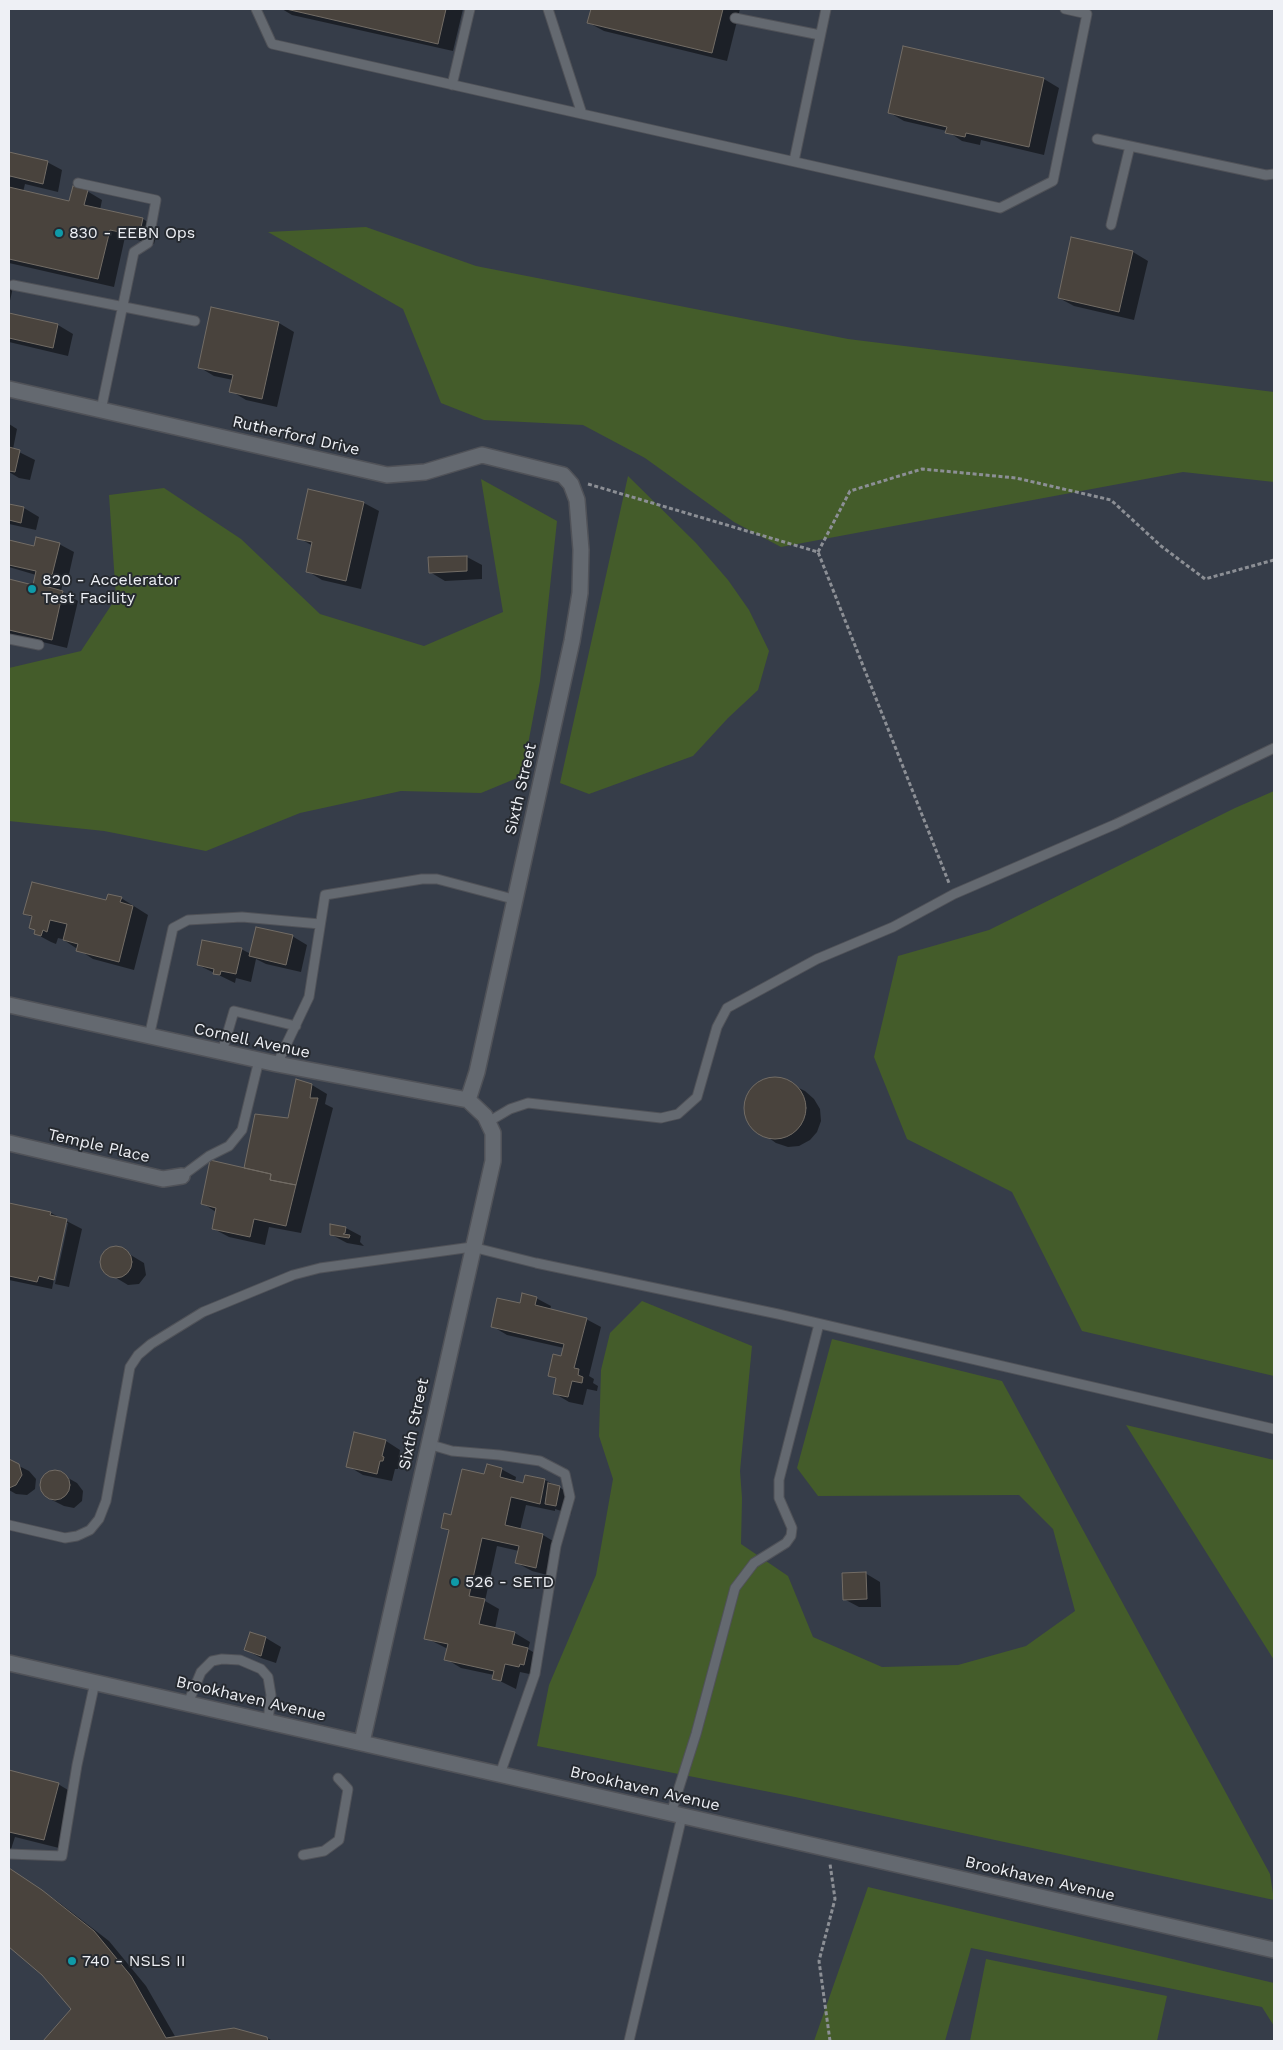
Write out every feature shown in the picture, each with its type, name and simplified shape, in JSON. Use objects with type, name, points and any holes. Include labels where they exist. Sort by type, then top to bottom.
[{"type":"street","name":"Rutherford Drive","points":[[9,389],[387,475],[425,472],[482,455],[563,475],[570,481]]},
{"type":"street","name":"Sixth Street","points":[[468,1100],[477,1072],[513,899],[572,641],[580,593],[580,528],[576,500],[570,481]]},
{"type":"street","name":"Cornell Avenue","points":[[9,1005],[276,1064],[468,1100]]},
{"type":"street","points":[[468,1100],[486,1119]]},
{"type":"street","name":"Sixth Street","points":[[362,1742],[472,1247],[493,1162],[493,1133],[486,1119]]},
{"type":"street","name":"Temple Place","points":[[9,1143],[163,1179],[182,1176]]},
{"type":"street","name":"Brookhaven Avenue","points":[[9,1663],[1274,1950]]},
{"type":"lane","points":[[256,9],[272,44],[1000,208],[1053,181],[1087,14],[1065,9]]},
{"type":"lane","points":[[452,84],[470,9]]},
{"type":"lane","points":[[548,9],[582,114]]},
{"type":"lane","points":[[794,161],[826,9]]},
{"type":"lane","points":[[735,18],[820,35]]},
{"type":"lane","points":[[1097,139],[1266,175],[1274,174]]},
{"type":"lane","points":[[1111,225],[1130,146]]},
{"type":"lane","points":[[78,183],[156,200],[148,243],[134,252],[100,410]]},
{"type":"lane","points":[[13,285],[195,321]]},
{"type":"lane","points":[[9,639],[39,646]]},
{"type":"lane","points":[[486,1119],[528,1103],[660,1118],[678,1114],[696,1097],[717,1026],[727,1008],[817,959],[893,927],[954,894],[1116,824],[1274,748]]},
{"type":"lane","points":[[276,1064],[309,997],[325,895],[422,879],[437,879],[513,899]]},
{"type":"lane","points":[[149,1037],[173,928],[188,920],[242,917],[320,924]]},
{"type":"lane","points":[[222,1052],[234,1012],[296,1026]]},
{"type":"lane","points":[[182,1176],[209,1156],[229,1146],[242,1130],[259,1060]]},
{"type":"lane","points":[[9,1525],[65,1538],[77,1536],[90,1530],[99,1519],[106,1501],[130,1366],[138,1355],[151,1344],[203,1312],[292,1275],[311,1270],[472,1247],[1274,1428]]},
{"type":"lane","points":[[629,2041],[677,1814],[735,1588],[754,1563],[786,1544],[791,1536],[792,1528],[779,1498],[779,1480],[819,1324]]},
{"type":"lane","points":[[428,1444],[452,1451],[499,1454],[540,1461],[565,1474],[570,1497],[556,1546],[535,1674],[500,1774]]},
{"type":"lane","points":[[188,1703],[201,1672],[212,1661],[222,1659],[240,1660],[261,1669],[268,1677],[271,1695],[268,1721]]},
{"type":"lane","points":[[9,1854],[62,1856],[77,1765],[95,1682]]},
{"type":"lane","points":[[303,1855],[324,1851],[339,1840],[348,1789],[338,1778]]},
{"type":"path","points":[[954,894],[818,552],[850,491],[922,468],[1016,478],[1111,500],[1160,546],[1205,579],[1274,560]]},
{"type":"path","points":[[570,481],[818,552]]},
{"type":"path","points":[[828,1849],[835,1899],[819,1961],[830,2041]]},
{"type":"shaded area","points":[[9,9],[1274,9],[1274,2041],[9,2041]]},
{"type":"green space","points":[[366,227],[476,266],[848,339],[1274,392],[1274,482],[1183,472],[781,547],[734,522],[645,458],[583,425],[484,420],[441,403],[403,309],[268,232]]},
{"type":"green space","points":[[628,476],[696,543],[728,580],[749,610],[769,651],[758,690],[728,718],[693,756],[589,794],[560,783]]},
{"type":"green space","points":[[481,479],[557,521],[540,681],[522,776],[481,793],[401,791],[300,813],[206,851],[104,831],[9,821],[9,668],[81,651],[116,598],[109,495],[164,488],[241,539],[320,614],[424,646],[503,612]]},
{"type":"green space","points":[[1274,791],[1274,1376],[1082,1331],[1012,1192],[907,1139],[874,1057],[898,956],[989,930],[1235,808]]},
{"type":"green space","points":[[642,1301],[752,1346],[740,1471],[742,1498],[741,1544],[788,1576],[813,1637],[882,1667],[958,1665],[1026,1646],[1075,1611],[1053,1529],[1019,1495],[818,1496],[797,1468],[832,1339],[1002,1381],[1270,1874],[1274,1900],[795,1797],[537,1746],[549,1685],[596,1575],[613,1479],[599,1436],[601,1370],[610,1333]]},
{"type":"green space","points":[[1126,1425],[1274,1460],[1274,1660]]},
{"type":"green space","points":[[868,1887],[1274,1983],[1274,2026],[1262,2007],[971,1948],[945,2041],[814,2041]]},
{"type":"green space","points":[[986,1959],[1167,1996],[1157,2041],[970,2041]]},
{"type":"building","points":[[286,9],[446,9],[438,44]]},
{"type":"building","points":[[591,9],[723,9],[712,53],[587,23]]},
{"type":"building","points":[[903,46],[1044,78],[1029,147],[966,133],[965,137],[945,133],[947,127],[888,113]]},
{"type":"building","name":"830 - EEBN Ops","points":[[9,152],[48,161],[43,184],[10,176],[9,180]]},
{"type":"building","name":"830 - EEBN Ops","points":[[73,186],[88,190],[84,205],[143,218],[139,236],[110,230],[98,279],[9,259],[9,187],[69,201]]},
{"type":"building","points":[[1071,237],[1133,251],[1119,312],[1058,298]]},
{"type":"building","points":[[211,307],[279,322],[262,399],[229,392],[233,375],[198,368]]},
{"type":"building","points":[[9,313],[58,324],[53,348],[9,338]]},
{"type":"building","points":[[9,447],[20,450],[15,472],[9,471]]},
{"type":"building","points":[[308,489],[364,502],[346,581],[306,572],[312,542],[297,539]]},
{"type":"building","points":[[9,504],[24,507],[21,523],[9,520]]},
{"type":"building","name":"820 - Accelerator Test Facility","points":[[36,537],[60,543],[52,575],[48,574],[45,586],[63,591],[52,640],[9,630],[9,579],[33,585],[36,571],[9,565],[9,540],[34,546]]},
{"type":"building","points":[[467,556],[467,571],[429,573],[428,557]]},
{"type":"building","points":[[32,882],[106,900],[108,894],[122,897],[120,902],[133,906],[119,962],[76,951],[78,944],[63,940],[67,924],[50,920],[47,932],[43,930],[41,936],[34,934],[35,930],[29,928],[32,916],[23,914]]},
{"type":"building","points":[[256,927],[293,935],[286,965],[249,956]]},
{"type":"building","points":[[202,940],[242,948],[236,974],[221,971],[220,975],[213,974],[214,969],[197,965]]},
{"type":"building","points":[[775,1077],[787,1080],[797,1086],[803,1096],[806,1108],[803,1120],[797,1130],[787,1136],[775,1139],[763,1136],[753,1130],[747,1120],[744,1108],[747,1096],[753,1086],[763,1080]]},
{"type":"building","points":[[296,1079],[312,1084],[310,1098],[318,1098],[296,1185],[270,1180],[271,1174],[244,1168],[255,1114],[288,1118]]},
{"type":"building","points":[[210,1160],[271,1174],[270,1180],[296,1185],[286,1226],[254,1219],[250,1237],[212,1229],[216,1208],[201,1204]]},
{"type":"building","points":[[9,1203],[51,1212],[50,1215],[67,1219],[54,1280],[39,1276],[37,1282],[9,1276]]},
{"type":"building","points":[[330,1224],[346,1227],[343,1234],[350,1235],[349,1238],[330,1235]]},
{"type":"building","points":[[116,1246],[122,1247],[127,1251],[131,1256],[131,1268],[127,1273],[122,1277],[116,1278],[110,1277],[105,1273],[101,1268],[100,1262],[101,1256],[105,1251],[110,1247]]},
{"type":"building","points":[[522,1293],[537,1297],[535,1305],[587,1318],[574,1368],[579,1369],[578,1375],[583,1377],[582,1383],[572,1381],[568,1397],[553,1394],[556,1378],[548,1376],[553,1354],[561,1356],[564,1344],[491,1327],[497,1298],[520,1303]]},
{"type":"building","points":[[354,1432],[386,1440],[382,1456],[384,1457],[383,1461],[380,1461],[377,1474],[346,1467]]},
{"type":"building","points":[[9,1459],[19,1464],[22,1475],[16,1485],[9,1488]]},
{"type":"building","name":"526 - SETD","points":[[487,1464],[502,1468],[500,1477],[523,1483],[525,1475],[545,1479],[540,1504],[511,1497],[505,1525],[543,1534],[536,1568],[515,1563],[519,1546],[482,1538],[469,1596],[485,1599],[479,1624],[515,1632],[512,1644],[528,1648],[524,1665],[520,1664],[519,1667],[505,1664],[501,1681],[492,1679],[494,1671],[444,1660],[448,1644],[424,1639],[449,1530],[441,1528],[444,1513],[451,1515],[462,1469],[484,1474]]},
{"type":"building","points":[[55,1470],[61,1471],[69,1479],[69,1491],[61,1499],[55,1500],[49,1499],[41,1491],[40,1485],[41,1479],[49,1471]]},
{"type":"building","points":[[548,1483],[560,1486],[556,1506],[545,1504]]},
{"type":"building","points":[[866,1572],[867,1599],[843,1600],[842,1573]]},
{"type":"building","points":[[250,1632],[266,1637],[261,1656],[244,1650]]},
{"type":"building","points":[[9,1770],[59,1783],[44,1840],[9,1832]]},
{"type":"building","name":"740 - NSLS II","points":[[9,1868],[42,1890],[94,1931],[131,1976],[166,2038],[234,2028],[267,2037],[268,2041],[43,2041],[71,2009],[42,1975],[9,1947]]},
{"type":"place","name":"830 - EEBN Ops","points":[[59,233]]},
{"type":"place","name":"820 - Accelerator Test Facility","points":[[32,589]]},
{"type":"place","name":"526 - SETD","points":[[455,1582]]},
{"type":"place","name":"740 - NSLS II","points":[[72,1961]]}]
